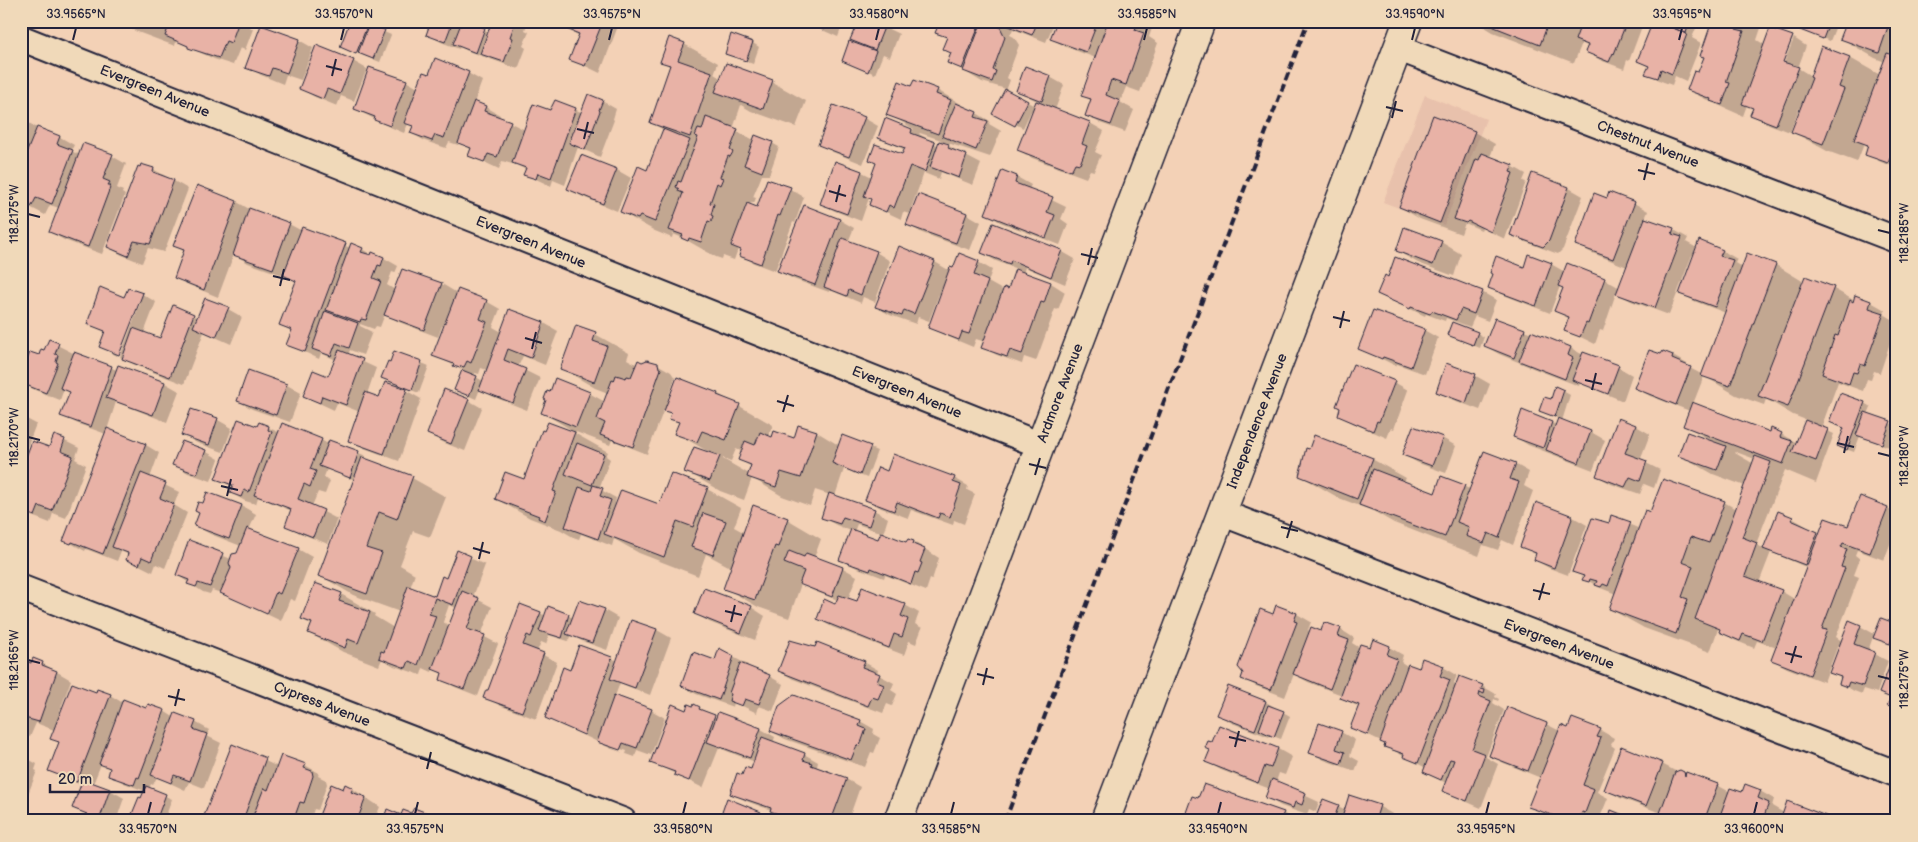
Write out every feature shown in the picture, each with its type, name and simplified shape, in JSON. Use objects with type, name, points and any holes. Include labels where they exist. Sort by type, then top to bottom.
[{"type":"street","name":"Ardmore Avenue","points":[[898,821],[1201,21]]},
{"type":"street","name":"Independence Avenue","points":[[1105,821],[1408,21]]},
{"type":"street","name":"Evergreen Avenue","points":[[21,38],[1040,445]]},
{"type":"street","name":"Chestnut Avenue","points":[[1398,48],[1897,240]]},
{"type":"street","name":"Evergreen Avenue","points":[[1222,513],[1897,774]]},
{"type":"street","name":"Cypress Avenue","points":[[21,588],[623,821]]},
{"type":"shaded area","points":[[1425,95],[1486,119],[1444,225],[1383,202]]},
{"type":"building","points":[[125,21],[143,21],[141,27]]},
{"type":"building","points":[[171,21],[239,21],[231,43],[226,41],[219,58],[188,48],[188,46],[165,36]]},
{"type":"building","points":[[350,21],[366,21],[365,25],[367,26],[356,54],[340,47]]},
{"type":"building","points":[[431,21],[453,21],[445,42],[426,35]]},
{"type":"building","points":[[462,21],[485,28],[476,53],[453,44]]},
{"type":"building","points":[[492,21],[511,21],[515,23],[510,37],[513,38],[504,62],[480,54]]},
{"type":"building","points":[[555,21],[603,21],[585,66],[569,60],[579,34],[554,24]]},
{"type":"building","points":[[801,21],[827,21],[824,30]]},
{"type":"building","points":[[858,21],[876,21],[885,25],[875,50],[850,40]]},
{"type":"building","points":[[940,21],[981,21],[962,69],[947,63],[951,53],[942,49],[947,37],[935,33]]},
{"type":"building","points":[[982,21],[1000,27],[1005,37],[993,70],[996,71],[992,82],[963,71]]},
{"type":"building","points":[[996,21],[1038,21],[1032,35]]},
{"type":"building","points":[[1057,21],[1098,21],[1086,52],[1050,39]]},
{"type":"building","points":[[1108,21],[1138,21],[1135,30],[1144,33],[1126,85],[1111,80],[1106,95],[1120,101],[1111,125],[1085,116],[1091,99],[1081,96]]},
{"type":"building","points":[[1479,21],[1549,21],[1540,45]]},
{"type":"building","points":[[1582,21],[1627,21],[1609,62],[1585,52],[1588,45],[1575,40]]},
{"type":"building","points":[[1653,21],[1673,21],[1671,27],[1687,34],[1672,74],[1661,69],[1658,78],[1645,74],[1649,66],[1637,61]]},
{"type":"building","points":[[1673,21],[1690,21],[1686,33],[1671,27]]},
{"type":"building","points":[[1712,21],[1739,21],[1736,29],[1744,31],[1726,82],[1730,83],[1722,105],[1687,90],[1694,71],[1698,72],[1704,57],[1700,56]]},
{"type":"building","points":[[1804,21],[1830,21],[1823,39],[1800,30]]},
{"type":"building","points":[[1847,21],[1890,21],[1879,53],[1840,39]]},
{"type":"building","points":[[369,24],[385,30],[373,59],[358,53]]},
{"type":"building","points":[[261,25],[300,39],[287,73],[272,68],[269,76],[245,68]]},
{"type":"building","points":[[1770,28],[1793,36],[1783,62],[1799,67],[1776,125],[1750,115],[1753,108],[1742,104]]},
{"type":"building","points":[[731,34],[753,42],[746,61],[725,54]]},
{"type":"building","points":[[669,37],[685,43],[678,60],[712,72],[690,137],[650,123],[670,65],[660,62]]},
{"type":"building","points":[[849,41],[876,51],[868,72],[842,61]]},
{"type":"building","points":[[316,45],[354,60],[340,94],[327,89],[323,99],[299,89]]},
{"type":"building","points":[[1821,46],[1850,57],[1839,87],[1844,89],[1823,144],[1791,132],[1812,78],[1810,77]]},
{"type":"building","points":[[1887,53],[1897,56],[1897,92],[1894,101],[1897,102],[1897,141],[1888,163],[1865,155],[1868,145],[1854,140]]},
{"type":"building","points":[[435,58],[469,72],[444,138],[435,135],[432,141],[410,133],[413,126],[404,123],[423,72],[429,74]]},
{"type":"building","points":[[726,63],[773,80],[763,109],[715,92]]},
{"type":"building","points":[[1025,66],[1051,76],[1042,101],[1016,91]]},
{"type":"building","points":[[369,67],[407,80],[390,126],[374,120],[375,117],[354,109]]},
{"type":"building","points":[[914,80],[938,89],[936,94],[951,100],[938,134],[886,115],[899,81],[911,86]]},
{"type":"building","points":[[1005,89],[1028,101],[1015,126],[992,114]]},
{"type":"building","points":[[588,94],[603,100],[585,150],[569,143]]},
{"type":"building","points":[[555,100],[576,108],[551,178],[538,173],[536,179],[523,175],[526,168],[512,163],[533,104],[550,110]]},
{"type":"building","points":[[474,101],[486,106],[484,111],[511,121],[497,157],[488,154],[484,162],[468,156],[471,148],[458,143]]},
{"type":"building","points":[[1036,101],[1090,122],[1082,144],[1087,146],[1080,164],[1075,163],[1071,171],[1017,150]]},
{"type":"building","points":[[956,103],[977,112],[975,117],[988,121],[976,150],[942,136]]},
{"type":"building","points":[[833,105],[865,117],[849,157],[818,145]]},
{"type":"building","points":[[1433,115],[1475,131],[1440,223],[1399,207]]},
{"type":"building","points":[[706,117],[738,129],[730,150],[733,152],[730,157],[728,156],[720,177],[723,178],[720,185],[717,183],[710,203],[714,204],[711,222],[708,221],[701,242],[689,238],[688,241],[681,238],[683,235],[669,230],[683,193],[678,191],[679,189],[676,187],[678,181],[681,182],[698,137],[695,136],[698,129],[702,130]]},
{"type":"building","points":[[885,118],[912,129],[911,133],[935,142],[925,172],[910,166],[894,208],[889,205],[886,212],[869,205],[871,199],[864,196],[876,163],[869,160],[875,144],[902,154],[905,148],[878,138]]},
{"type":"building","points":[[37,127],[60,136],[57,144],[73,150],[52,204],[36,198],[30,207],[23,205],[22,202],[25,194],[21,192],[21,166]]},
{"type":"building","points":[[663,129],[690,140],[655,222],[640,216],[638,219],[620,212],[638,166],[647,170]]},
{"type":"building","points":[[755,135],[773,142],[762,172],[744,165]]},
{"type":"building","points":[[939,141],[949,144],[948,148],[967,155],[959,178],[930,167]]},
{"type":"building","points":[[83,143],[113,154],[103,179],[110,182],[108,185],[111,185],[88,247],[49,232]]},
{"type":"building","points":[[1482,153],[1513,165],[1510,172],[1513,173],[1491,232],[1468,221],[1466,223],[1454,219],[1476,159],[1479,160]]},
{"type":"building","points":[[581,155],[617,169],[603,204],[567,189]]},
{"type":"building","points":[[835,161],[862,171],[847,214],[820,204]]},
{"type":"building","points":[[141,164],[154,168],[153,172],[174,180],[150,244],[134,241],[128,256],[107,247],[138,166],[140,167]]},
{"type":"building","points":[[1002,170],[1017,176],[1015,183],[1053,197],[1047,212],[1055,215],[1046,238],[985,214]]},
{"type":"building","points":[[1532,173],[1569,187],[1549,241],[1543,247],[1510,235]]},
{"type":"building","points":[[767,179],[791,187],[780,216],[778,215],[761,264],[739,256],[741,250],[731,246],[747,203],[757,207]]},
{"type":"building","points":[[197,185],[237,201],[204,290],[174,278],[184,250],[173,246]]},
{"type":"building","points":[[1609,192],[1635,202],[1613,259],[1575,245],[1594,193],[1607,198]]},
{"type":"building","points":[[918,194],[967,213],[956,243],[906,225]]},
{"type":"building","points":[[804,205],[840,219],[815,285],[777,271]]},
{"type":"building","points":[[249,208],[290,223],[273,269],[233,255]]},
{"type":"building","points":[[1645,218],[1674,228],[1672,234],[1682,237],[1655,308],[1616,294]]},
{"type":"building","points":[[993,223],[1062,250],[1051,277],[1011,260],[1010,264],[981,253]]},
{"type":"building","points":[[302,227],[346,243],[305,352],[286,345],[292,330],[279,325],[296,281],[283,275]]},
{"type":"building","points":[[1404,227],[1442,241],[1433,265],[1396,251]]},
{"type":"building","points":[[842,238],[877,251],[861,295],[849,290],[847,296],[824,287]]},
{"type":"building","points":[[1699,240],[1723,250],[1720,256],[1733,260],[1715,307],[1679,294]]},
{"type":"building","points":[[351,243],[363,248],[361,252],[371,255],[372,252],[384,257],[381,266],[378,265],[373,278],[381,281],[366,320],[361,319],[360,322],[326,310]]},
{"type":"building","points":[[899,246],[935,261],[914,314],[904,310],[902,316],[875,307]]},
{"type":"building","points":[[959,253],[979,261],[974,275],[988,281],[969,334],[962,332],[959,340],[928,328],[950,267],[953,268]]},
{"type":"building","points":[[1747,253],[1776,264],[1730,386],[1701,376]]},
{"type":"building","points":[[1528,254],[1552,263],[1536,306],[1488,288],[1493,274],[1490,273],[1496,256],[1524,267]]},
{"type":"building","points":[[1395,257],[1483,291],[1474,314],[1461,309],[1456,320],[1432,311],[1430,314],[1411,307],[1410,309],[1377,294],[1385,275],[1388,277]]},
{"type":"building","points":[[1567,263],[1605,278],[1588,324],[1586,323],[1580,337],[1564,331],[1569,317],[1554,311],[1563,288],[1558,286]]},
{"type":"building","points":[[402,269],[442,283],[424,330],[384,315]]},
{"type":"building","points":[[1015,269],[1051,282],[1044,303],[1041,302],[1022,354],[1010,350],[1007,357],[981,348],[1004,287],[1008,289]]},
{"type":"building","points":[[1805,276],[1834,287],[1788,407],[1758,396]]},
{"type":"building","points":[[100,287],[124,297],[128,288],[143,293],[119,355],[99,347],[105,331],[87,324]]},
{"type":"building","points":[[458,289],[487,300],[480,319],[487,322],[471,363],[467,361],[464,367],[461,366],[460,368],[432,356]]},
{"type":"building","points":[[1855,295],[1871,301],[1869,308],[1884,313],[1865,366],[1860,364],[1857,373],[1853,372],[1849,384],[1822,374],[1835,335],[1838,336],[1850,300],[1853,302]]},
{"type":"building","points":[[205,298],[229,307],[216,337],[193,327]]},
{"type":"building","points":[[173,305],[194,314],[170,377],[122,359],[133,328],[160,338]]},
{"type":"building","points":[[509,309],[544,322],[531,358],[508,349],[504,360],[526,369],[513,403],[479,390]]},
{"type":"building","points":[[1373,310],[1425,329],[1411,367],[1383,357],[1382,359],[1358,349]]},
{"type":"building","points":[[325,311],[358,323],[349,348],[336,343],[331,356],[312,349]]},
{"type":"building","points":[[1495,318],[1525,329],[1514,358],[1484,346]]},
{"type":"building","points":[[1452,322],[1478,332],[1473,345],[1447,335]]},
{"type":"building","points":[[576,325],[596,332],[593,341],[607,346],[594,382],[560,369]]},
{"type":"building","points":[[1531,331],[1571,347],[1568,355],[1573,358],[1565,379],[1519,361]]},
{"type":"building","points":[[49,339],[59,343],[55,354],[58,355],[56,362],[58,363],[46,393],[21,383],[21,376],[30,352],[39,355],[41,349],[44,350]]},
{"type":"building","points":[[339,350],[363,359],[346,405],[322,396],[320,403],[303,396],[313,370],[328,376]]},
{"type":"building","points":[[1649,350],[1661,354],[1663,351],[1673,355],[1672,359],[1691,367],[1676,405],[1634,388]]},
{"type":"building","points":[[394,351],[422,361],[412,390],[381,378]]},
{"type":"building","points":[[74,352],[112,366],[91,427],[60,416],[70,392],[60,388]]},
{"type":"building","points":[[1583,352],[1619,365],[1608,394],[1572,380]]},
{"type":"building","points":[[638,360],[658,363],[661,369],[633,447],[600,435],[605,423],[597,419],[612,380],[614,381],[616,375],[626,378],[627,376],[631,377]]},
{"type":"building","points":[[1446,363],[1476,374],[1466,403],[1436,392]]},
{"type":"building","points":[[1353,364],[1395,381],[1379,422],[1377,421],[1373,431],[1338,416],[1340,408],[1336,406]]},
{"type":"building","points":[[118,365],[165,382],[153,415],[106,398]]},
{"type":"building","points":[[248,370],[287,384],[276,415],[237,401]]},
{"type":"building","points":[[462,370],[477,376],[469,396],[454,390]]},
{"type":"building","points":[[677,377],[740,404],[726,440],[702,431],[697,442],[674,434],[679,422],[669,419],[671,413],[664,411]]},
{"type":"building","points":[[555,378],[590,392],[576,427],[541,413],[547,391],[550,392]]},
{"type":"building","points":[[385,382],[407,389],[384,454],[348,441],[365,392],[379,397]]},
{"type":"building","points":[[1555,386],[1564,390],[1555,417],[1539,411],[1544,397],[1551,399]]},
{"type":"building","points":[[444,389],[469,399],[451,444],[427,434]]},
{"type":"building","points":[[1840,393],[1865,402],[1847,450],[1837,446],[1844,428],[1829,422]]},
{"type":"building","points":[[1692,402],[1770,432],[1771,428],[1782,433],[1780,437],[1792,441],[1783,464],[1683,426]]},
{"type":"building","points":[[191,409],[218,418],[209,445],[181,435]]},
{"type":"building","points":[[1522,410],[1552,422],[1543,448],[1513,437]]},
{"type":"building","points":[[1865,412],[1891,421],[1882,444],[1856,435]]},
{"type":"building","points":[[1558,418],[1591,431],[1579,463],[1546,450]]},
{"type":"building","points":[[1618,418],[1636,425],[1625,453],[1647,461],[1640,481],[1630,477],[1625,487],[1596,476]]},
{"type":"building","points":[[238,419],[257,426],[259,422],[269,426],[268,430],[272,432],[249,492],[244,490],[241,497],[230,493],[233,485],[215,479]]},
{"type":"building","points":[[1805,420],[1828,429],[1816,461],[1792,452]]},
{"type":"building","points":[[548,422],[575,432],[553,491],[556,492],[545,521],[538,518],[539,516],[495,499],[505,472],[524,479],[542,430],[544,431]]},
{"type":"building","points":[[282,423],[322,439],[310,469],[316,471],[310,487],[304,484],[298,499],[324,510],[313,537],[285,526],[291,509],[254,495]]},
{"type":"building","points":[[798,425],[817,431],[801,478],[781,472],[776,487],[747,477],[751,465],[738,460],[745,441],[755,445],[760,432],[772,437],[774,431],[794,438]]},
{"type":"building","points":[[1413,426],[1443,437],[1432,466],[1402,455]]},
{"type":"building","points":[[107,428],[146,444],[103,554],[72,542],[71,544],[63,541]]},
{"type":"building","points":[[1687,432],[1726,446],[1717,470],[1678,456]]},
{"type":"building","points":[[54,435],[65,439],[61,451],[73,456],[52,511],[39,506],[35,516],[21,511],[21,470],[32,441],[49,447]]},
{"type":"building","points":[[842,435],[871,446],[860,475],[832,463]]},
{"type":"building","points":[[1314,435],[1373,458],[1357,499],[1299,476],[1306,448],[1309,449]]},
{"type":"building","points":[[329,440],[359,451],[350,478],[319,466]]},
{"type":"building","points":[[182,441],[206,450],[197,474],[172,465]]},
{"type":"building","points":[[1897,441],[1897,458],[1891,456]]},
{"type":"building","points":[[577,443],[604,454],[592,485],[565,474]]},
{"type":"building","points":[[694,447],[720,456],[710,481],[684,472]]},
{"type":"building","points":[[1484,451],[1516,463],[1510,479],[1519,482],[1499,538],[1488,533],[1484,543],[1466,536],[1469,527],[1457,522]]},
{"type":"building","points":[[893,454],[955,477],[953,482],[961,485],[950,517],[940,513],[938,518],[897,502],[894,511],[865,500],[878,467],[887,471]]},
{"type":"building","points":[[1755,456],[1771,462],[1742,537],[1757,543],[1745,576],[1782,590],[1762,641],[1743,634],[1740,641],[1719,632],[1720,629],[1695,619]]},
{"type":"building","points":[[362,457],[413,476],[397,519],[379,512],[366,548],[382,553],[367,594],[318,576]]},
{"type":"building","points":[[1373,469],[1435,493],[1441,476],[1465,485],[1445,537],[1359,505]]},
{"type":"building","points":[[141,473],[166,483],[160,498],[174,504],[151,561],[142,557],[139,565],[126,560],[128,553],[112,547]]},
{"type":"building","points":[[671,473],[708,487],[693,527],[677,521],[664,557],[604,534],[621,490],[659,504]]},
{"type":"building","points":[[1663,479],[1725,501],[1709,543],[1691,537],[1682,562],[1693,566],[1682,597],[1688,599],[1676,634],[1609,609],[1645,510],[1650,512]]},
{"type":"building","points":[[593,485],[603,488],[600,496],[611,500],[598,539],[565,527],[579,487],[591,491]]},
{"type":"building","points":[[207,492],[242,505],[229,539],[194,526],[199,513],[195,511],[198,502],[203,503]]},
{"type":"building","points":[[829,493],[875,509],[869,526],[843,517],[840,524],[821,518]]},
{"type":"building","points":[[1860,496],[1888,507],[1870,553],[1843,543],[1841,547],[1847,549],[1841,567],[1845,568],[1822,629],[1827,630],[1810,675],[1771,660],[1825,518],[1848,526]]},
{"type":"building","points":[[1536,502],[1573,516],[1554,568],[1534,560],[1536,553],[1520,547]]},
{"type":"building","points":[[753,505],[788,518],[778,547],[775,546],[755,600],[723,589]]},
{"type":"building","points":[[1778,511],[1793,517],[1791,520],[1818,532],[1805,565],[1763,549]]},
{"type":"building","points":[[703,513],[726,521],[713,555],[691,547]]},
{"type":"building","points":[[1611,515],[1631,522],[1608,586],[1603,584],[1601,587],[1595,585],[1597,581],[1590,579],[1589,582],[1582,580],[1584,576],[1572,572],[1592,518],[1609,523]]},
{"type":"building","points":[[247,528],[299,548],[280,594],[276,592],[267,614],[220,593],[231,568],[229,563],[232,554],[237,553]]},
{"type":"building","points":[[851,529],[878,539],[881,532],[906,542],[908,539],[914,541],[913,544],[925,549],[918,573],[915,572],[911,584],[871,568],[870,571],[839,560]]},
{"type":"building","points":[[189,540],[223,553],[210,587],[198,583],[196,587],[187,584],[189,580],[176,575]]},
{"type":"building","points":[[457,550],[471,556],[453,605],[435,598],[429,614],[436,616],[418,665],[409,661],[406,668],[379,658],[381,651],[384,652],[408,586],[435,596],[442,576],[446,578]]},
{"type":"building","points":[[789,551],[804,557],[806,553],[843,567],[832,597],[799,584],[804,571],[784,563]]},
{"type":"building","points":[[315,583],[342,593],[339,601],[370,612],[358,643],[348,639],[345,648],[308,633],[312,623],[301,619]]},
{"type":"building","points":[[862,587],[906,604],[901,616],[908,619],[902,637],[894,634],[889,648],[817,619],[824,599],[835,604],[839,595],[857,601]]},
{"type":"building","points":[[704,588],[752,606],[741,633],[694,614]]},
{"type":"building","points":[[462,591],[479,598],[467,629],[485,635],[464,689],[440,680],[442,673],[432,669]]},
{"type":"building","points":[[579,600],[605,609],[592,643],[566,634]]},
{"type":"building","points":[[520,604],[541,612],[531,637],[527,635],[523,645],[544,653],[522,712],[483,698],[486,690],[488,690]]},
{"type":"building","points":[[1276,605],[1297,613],[1294,621],[1297,622],[1271,690],[1241,679],[1243,673],[1238,667],[1260,609],[1273,614]]},
{"type":"building","points":[[548,606],[569,614],[562,638],[539,631]]},
{"type":"building","points":[[1881,618],[1897,624],[1890,644],[1873,638]]},
{"type":"building","points":[[631,620],[657,629],[635,688],[610,679]]},
{"type":"building","points":[[1849,620],[1861,625],[1854,644],[1875,652],[1863,686],[1849,682],[1847,687],[1839,684],[1841,677],[1829,673]]},
{"type":"building","points":[[1324,622],[1341,628],[1338,636],[1349,640],[1330,689],[1293,674],[1311,627],[1321,631]]},
{"type":"building","points":[[1373,639],[1390,646],[1387,655],[1397,659],[1368,735],[1350,728],[1359,705],[1340,698],[1360,644],[1370,647]]},
{"type":"building","points":[[790,640],[815,647],[817,642],[865,661],[862,667],[880,674],[877,682],[884,685],[878,699],[872,697],[868,706],[778,671]]},
{"type":"building","points":[[579,645],[612,657],[584,735],[545,718],[563,667],[570,670]]},
{"type":"building","points":[[719,648],[734,656],[719,700],[681,686],[693,652],[715,660]]},
{"type":"building","points":[[1897,648],[1897,709],[1887,706],[1891,698],[1879,693]]},
{"type":"building","points":[[33,658],[43,662],[42,665],[57,671],[39,722],[21,717],[21,659],[31,663]]},
{"type":"building","points":[[1422,658],[1444,666],[1440,676],[1450,680],[1418,763],[1403,757],[1404,754],[1384,747],[1385,744],[1380,742],[1408,664],[1419,668]]},
{"type":"building","points":[[740,663],[770,675],[759,704],[745,699],[742,706],[729,701],[731,694],[729,693]]},
{"type":"building","points":[[1459,676],[1483,685],[1481,689],[1485,690],[1484,694],[1480,692],[1479,696],[1491,701],[1472,749],[1485,754],[1467,801],[1442,791],[1454,760],[1450,759],[1441,780],[1423,772]]},
{"type":"building","points":[[72,683],[96,692],[97,689],[111,694],[77,782],[48,771],[59,742],[50,739]]},
{"type":"building","points":[[1228,686],[1266,701],[1255,730],[1216,715]]},
{"type":"building","points":[[614,695],[652,709],[637,748],[623,743],[620,750],[597,742]]},
{"type":"building","points":[[794,695],[861,720],[859,726],[866,729],[860,746],[857,745],[851,760],[770,731],[779,706]]},
{"type":"building","points":[[123,699],[146,708],[148,704],[165,710],[139,778],[137,777],[134,785],[108,776],[110,768],[99,764]]},
{"type":"building","points":[[672,704],[686,710],[688,704],[693,706],[694,704],[700,707],[699,709],[715,715],[689,781],[674,775],[675,772],[650,763]]},
{"type":"building","points":[[1268,705],[1284,711],[1274,737],[1259,730]]},
{"type":"building","points":[[1507,707],[1547,723],[1528,771],[1489,756]]},
{"type":"building","points":[[718,712],[761,728],[750,758],[707,742]]},
{"type":"building","points":[[175,713],[196,721],[193,729],[207,734],[190,781],[174,775],[171,783],[151,775]]},
{"type":"building","points":[[1572,718],[1601,729],[1597,737],[1601,738],[1583,785],[1594,789],[1585,813],[1582,812],[1579,821],[1569,821],[1528,807],[1561,725],[1568,728]]},
{"type":"building","points":[[1319,723],[1342,731],[1336,749],[1345,752],[1341,764],[1309,753]]},
{"type":"building","points":[[1219,725],[1278,748],[1271,768],[1265,766],[1258,783],[1205,762],[1210,750],[1205,748],[1208,741],[1212,742]]},
{"type":"building","points":[[762,737],[805,753],[803,760],[812,763],[811,765],[847,778],[831,821],[798,821],[770,811],[771,808],[730,794],[737,773],[742,775],[745,767],[751,769]]},
{"type":"building","points":[[232,744],[266,758],[244,817],[246,817],[244,821],[202,821]]},
{"type":"building","points":[[1621,746],[1663,763],[1646,806],[1604,790]]},
{"type":"building","points":[[281,755],[306,764],[304,768],[312,771],[313,776],[304,803],[300,802],[295,816],[298,817],[297,821],[251,821],[264,788],[268,790]]},
{"type":"building","points":[[1680,770],[1684,772],[1685,776],[1686,772],[1718,784],[1704,821],[1657,821],[1675,772]]},
{"type":"building","points":[[83,779],[110,789],[100,818],[96,817],[95,821],[85,820],[84,816],[87,814],[72,808]]},
{"type":"building","points":[[1272,779],[1306,793],[1302,805],[1295,802],[1293,808],[1265,798]]},
{"type":"building","points":[[331,784],[343,789],[345,784],[353,788],[351,792],[366,797],[357,821],[317,821]]},
{"type":"building","points":[[1204,784],[1284,812],[1280,821],[1190,821],[1184,818],[1192,796],[1198,798]]},
{"type":"building","points":[[1745,784],[1761,790],[1758,798],[1769,803],[1762,821],[1718,821],[1730,788],[1742,792]]},
{"type":"building","points":[[146,786],[166,794],[156,821],[132,814]]},
{"type":"building","points":[[1349,795],[1380,805],[1375,821],[1341,821]]},
{"type":"building","points":[[727,798],[761,812],[757,821],[727,821],[720,818]]},
{"type":"building","points":[[1323,799],[1339,805],[1333,821],[1325,821],[1316,817]]},
{"type":"building","points":[[1787,801],[1826,816],[1824,821],[1780,821]]},
{"type":"building","points":[[414,808],[430,814],[428,821],[383,821],[387,809],[401,815],[403,810],[411,813]]},
{"type":"building","points":[[1611,810],[1638,821],[1608,821]]},
{"type":"railway","points":[[1005,821],[1308,21]]}]
